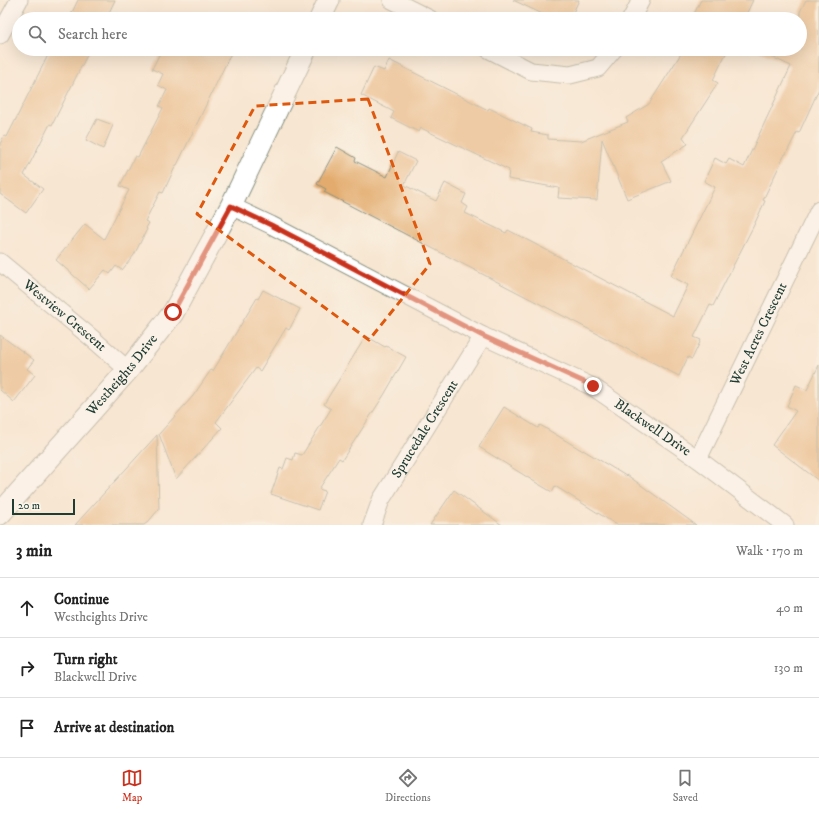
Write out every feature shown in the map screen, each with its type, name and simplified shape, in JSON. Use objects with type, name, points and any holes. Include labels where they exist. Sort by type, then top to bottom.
[{"type":"street","points":[[13,12],[19,0]]},
{"type":"street","points":[[324,12],[330,0]]},
{"type":"street","points":[[392,0],[416,12]]},
{"type":"street","points":[[635,12],[641,0]]},
{"type":"street","points":[[0,36],[12,13]]},
{"type":"street","name":"Westheights Drive","points":[[0,514],[128,370],[173,312],[231,206],[303,56]]},
{"type":"street","points":[[502,56],[531,71],[570,75],[598,68],[608,56]]},
{"type":"street","name":"Blackwell Drive","points":[[231,206],[271,225],[483,336],[593,386],[698,459],[785,525]]},
{"type":"street","name":"West Acres Crescent","points":[[698,459],[819,210]]},
{"type":"street","name":"Westview Crescent","points":[[0,262],[128,370]]},
{"type":"street","name":"Sprucedale Crescent","points":[[372,525],[381,500],[483,336]]},
{"type":"highlighted area","points":[[368,99],[430,264],[369,340],[197,214],[255,106]]},
{"type":"building","points":[[78,0],[115,0],[109,12],[72,12]]},
{"type":"building","points":[[513,0],[579,0],[573,12],[538,12]]},
{"type":"building","points":[[701,0],[753,0],[747,12],[695,12]]},
{"type":"building","points":[[806,0],[819,0],[819,89],[799,133],[797,132],[785,154],[763,200],[765,201],[754,225],[713,306],[710,305],[694,337],[701,340],[692,359],[688,357],[679,376],[324,192],[326,189],[317,184],[337,147],[356,158],[355,161],[387,177],[398,152],[416,161],[404,185],[436,201],[445,183],[466,194],[462,203],[468,207],[465,213],[506,233],[508,230],[673,316],[688,285],[671,276],[715,187],[704,181],[715,158],[726,164],[729,159],[744,167],[791,66],[770,56],[807,56],[807,12],[800,12]]},
{"type":"building","points":[[48,56],[86,56],[52,125],[50,124],[24,175],[43,189],[26,213],[0,194],[0,144],[4,136],[7,137]]},
{"type":"building","points":[[158,56],[230,56],[163,193],[160,192],[145,221],[149,223],[134,255],[122,270],[116,266],[110,274],[105,270],[89,289],[56,260],[85,224],[104,239],[129,190],[120,186],[135,156],[138,157],[163,108],[159,106],[167,90],[158,85],[163,74],[152,69]]},
{"type":"building","points":[[680,56],[725,56],[713,80],[718,83],[683,137],[688,144],[661,161],[671,181],[627,199],[602,139],[597,200],[558,198],[559,188],[508,179],[509,170],[421,128],[419,132],[391,118],[394,112],[361,95],[374,67],[384,71],[389,60],[488,110],[489,108],[532,129],[531,132],[548,135],[548,139],[581,141],[628,122],[626,118],[649,104]]},
{"type":"building","points":[[97,119],[113,125],[103,149],[86,140]]},
{"type":"building","points":[[263,290],[300,309],[289,330],[286,328],[260,371],[256,368],[216,422],[222,428],[176,479],[159,434],[193,396],[211,370],[213,371]]},
{"type":"building","points":[[0,335],[34,360],[27,369],[35,375],[14,402],[0,390]]},
{"type":"building","points":[[366,336],[406,357],[384,395],[342,460],[339,458],[319,489],[325,491],[318,510],[271,494],[280,468],[283,469],[287,458],[293,460],[295,453],[302,455],[331,409],[324,404]]},
{"type":"building","points":[[819,365],[819,481],[772,445],[796,411],[787,406],[796,385],[807,390]]},
{"type":"building","points":[[504,407],[538,428],[540,425],[626,476],[627,475],[696,525],[617,525],[555,486],[552,492],[535,482],[479,447]]},
{"type":"building","points":[[157,435],[159,509],[148,522],[144,525],[75,525]]},
{"type":"building","points":[[454,490],[502,525],[430,525]]},
{"type":"route","points":[[173,312],[231,206],[271,225],[483,336],[593,386]]}]
